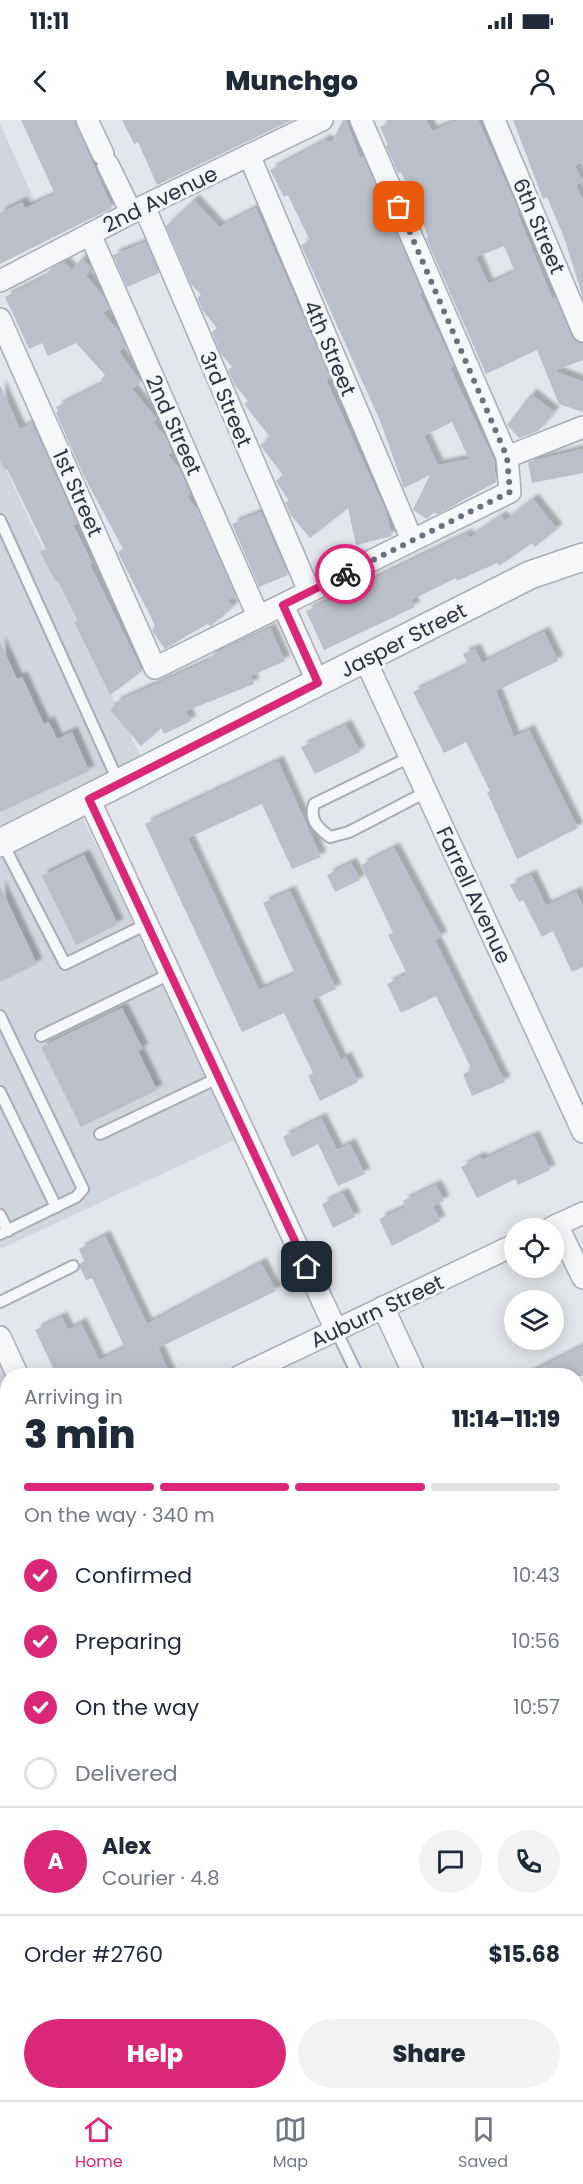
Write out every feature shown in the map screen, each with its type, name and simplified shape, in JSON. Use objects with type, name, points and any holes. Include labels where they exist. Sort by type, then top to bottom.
[{"type":"street","points":[[87,120],[105,160],[137,209]]},
{"type":"street","name":"2nd Avenue","points":[[0,281],[137,209],[321,120]]},
{"type":"street","points":[[258,616],[510,492],[507,457],[361,120]]},
{"type":"street","name":"6th Street","points":[[494,120],[583,331]]},
{"type":"street","name":"4th Street","points":[[249,155],[412,540]]},
{"type":"street","name":"3rd Street","points":[[137,209],[309,591]]},
{"type":"street","name":"2nd Street","points":[[90,234],[258,616]]},
{"type":"street","name":"1st Street","points":[[0,319],[155,668],[258,616]]},
{"type":"street","points":[[507,457],[583,427]]},
{"type":"street","name":"Jasper Street","points":[[1,842],[530,575],[583,557]]},
{"type":"street","points":[[283,605],[318,683]]},
{"type":"street","name":"Farrell Avenue","points":[[365,659],[583,1132]]},
{"type":"street","points":[[89,799],[149,923],[336,1330]]},
{"type":"street","points":[[564,1222],[583,1213]]},
{"type":"street","points":[[564,1245],[583,1278]]},
{"type":"street","name":"Auburn Street","points":[[257,1368],[504,1250]]},
{"type":"street","points":[[383,1308],[411,1368]]},
{"type":"street","points":[[0,1337],[14,1368]]},
{"type":"lane","points":[[0,520],[119,783]]},
{"type":"lane","points":[[410,757],[314,804],[311,812],[317,827],[330,837],[349,832],[426,792]]},
{"type":"lane","points":[[1,842],[65,964],[149,923]]},
{"type":"lane","points":[[41,1036],[172,973]]},
{"type":"lane","points":[[0,1016],[81,1184],[80,1194],[4,1232],[0,1215]]},
{"type":"lane","points":[[100,1134],[220,1077]]},
{"type":"lane","points":[[0,1092],[56,1207]]},
{"type":"lane","points":[[0,1302],[73,1266]]},
{"type":"lane","points":[[336,1330],[354,1368]]},
{"type":"shaded area","points":[[0,124],[37,206],[0,223]]},
{"type":"shaded area","points":[[0,457],[142,760],[0,831]]},
{"type":"shaded area","points":[[81,814],[237,1139],[0,1249],[0,855]]},
{"type":"building","points":[[21,120],[74,120],[112,208],[0,264],[0,213],[22,202],[25,208],[55,194]]},
{"type":"building","points":[[122,120],[292,120],[157,185],[138,142],[134,144]]},
{"type":"building","points":[[343,120],[346,120],[360,158],[363,156],[422,293],[420,294],[454,366],[450,368],[494,460],[496,482],[438,514],[434,512],[427,519],[413,510],[430,475],[404,488],[381,423],[301,245],[310,241],[288,195],[284,197],[270,170],[323,140],[332,142]],"holes":[[[452,422],[469,459],[438,465],[424,436]]]},
{"type":"building","points":[[394,120],[426,120],[432,131],[459,120],[478,120],[519,212],[517,212],[552,298],[555,297],[572,336],[583,344],[583,360],[554,371],[583,382],[583,412],[559,404],[537,350],[486,374],[426,238],[428,237],[414,199],[401,172],[398,173],[380,127]],"holes":[[[504,246],[515,272],[488,284],[476,257]]]},
{"type":"building","points":[[513,120],[583,120],[583,162],[575,166],[582,182],[576,185],[583,201],[583,298],[565,240],[547,197],[543,199]]},
{"type":"building","points":[[194,200],[219,227],[256,208],[330,378],[326,380],[386,512],[392,536],[356,545],[348,508],[310,538],[290,514],[285,502],[289,501],[276,481],[283,475],[260,445],[270,437],[244,404],[248,401],[235,385],[228,370],[232,367],[221,354],[212,332],[217,328],[203,311],[197,298],[201,295],[191,284],[166,226]]},
{"type":"building","points":[[146,242],[159,273],[127,287],[113,255]]},
{"type":"building","points":[[81,259],[91,267],[86,276],[103,296],[109,308],[103,313],[119,331],[125,346],[119,352],[141,382],[132,389],[157,419],[153,422],[165,436],[172,452],[168,455],[179,468],[190,494],[187,497],[198,510],[236,597],[227,600],[233,607],[211,626],[207,624],[165,649],[152,631],[155,625],[118,552],[123,549],[83,474],[56,413],[58,411],[56,407],[104,383],[101,379],[105,375],[76,343],[48,356],[42,343],[29,349],[5,297],[43,278],[52,268],[64,262],[72,270]]},
{"type":"building","points":[[0,385],[20,429],[32,423],[77,524],[73,525],[92,563],[90,565],[142,671],[110,695],[74,622],[77,620],[58,581],[56,582],[40,552],[46,549],[7,469],[5,470],[0,460]]},
{"type":"building","points":[[531,394],[554,412],[538,431],[519,438],[507,425]]},
{"type":"building","points":[[583,449],[583,473],[532,483],[528,462]]},
{"type":"building","points":[[533,499],[557,529],[535,547],[532,543],[499,566],[497,563],[457,581],[456,578],[411,600],[415,607],[324,650],[306,611],[467,534],[469,538],[501,516],[505,521]]},
{"type":"building","points":[[261,512],[288,575],[259,587],[232,524]]},
{"type":"building","points":[[270,628],[285,661],[251,676],[254,684],[186,711],[191,721],[164,734],[161,728],[141,746],[110,710],[115,705],[114,703],[210,660],[209,657]]},
{"type":"building","points":[[544,632],[558,661],[496,691],[514,737],[529,730],[578,828],[517,859],[487,792],[490,791],[466,742],[444,753],[413,692],[468,665],[463,654],[475,649],[482,663]]},
{"type":"building","points":[[0,642],[17,679],[22,677],[44,724],[49,722],[57,739],[72,732],[89,771],[0,812]]},
{"type":"building","points":[[346,725],[360,752],[315,774],[301,747]]},
{"type":"building","points":[[278,761],[321,857],[292,869],[262,804],[188,838],[259,990],[295,974],[263,903],[290,891],[336,989],[312,1000],[341,1060],[346,1057],[358,1082],[320,1101],[308,1076],[313,1073],[284,1013],[242,1032],[145,824]]},
{"type":"building","points":[[394,848],[442,937],[435,940],[505,1082],[472,1096],[463,1074],[472,1070],[436,996],[401,1013],[387,984],[407,974],[388,935],[393,933],[361,865]]},
{"type":"building","points":[[84,855],[118,924],[76,945],[42,876]]},
{"type":"building","points":[[351,863],[360,880],[335,892],[327,875]]},
{"type":"building","points":[[531,875],[546,906],[576,892],[583,906],[583,967],[572,972],[553,931],[542,937],[523,900],[519,902],[510,885]]},
{"type":"building","points":[[0,886],[37,964],[0,982]]},
{"type":"building","points":[[122,1008],[143,1049],[138,1051],[157,1090],[81,1127],[41,1047]]},
{"type":"building","points":[[321,1118],[337,1150],[350,1144],[365,1174],[338,1186],[318,1144],[292,1157],[283,1137]]},
{"type":"building","points":[[534,1136],[550,1170],[518,1185],[515,1179],[477,1198],[461,1167]]},
{"type":"building","points":[[436,1185],[444,1201],[433,1206],[440,1221],[392,1246],[379,1219],[406,1207],[403,1201]]},
{"type":"building","points":[[343,1193],[355,1217],[333,1228],[322,1204]]},
{"type":"building","points":[[105,1236],[147,1324],[261,1263],[276,1291],[158,1348],[167,1368],[53,1368],[35,1330],[62,1317],[68,1330],[81,1323],[99,1360],[125,1348],[92,1278],[86,1280],[80,1268],[80,1264],[84,1261],[79,1249]]},
{"type":"building","points":[[583,1346],[583,1368],[540,1368]]},
{"type":"way so far","points":[[345,574],[510,492],[507,457],[399,207]]},
{"type":"route","points":[[307,1267],[149,923],[89,799],[318,683],[283,605],[345,574]]}]
